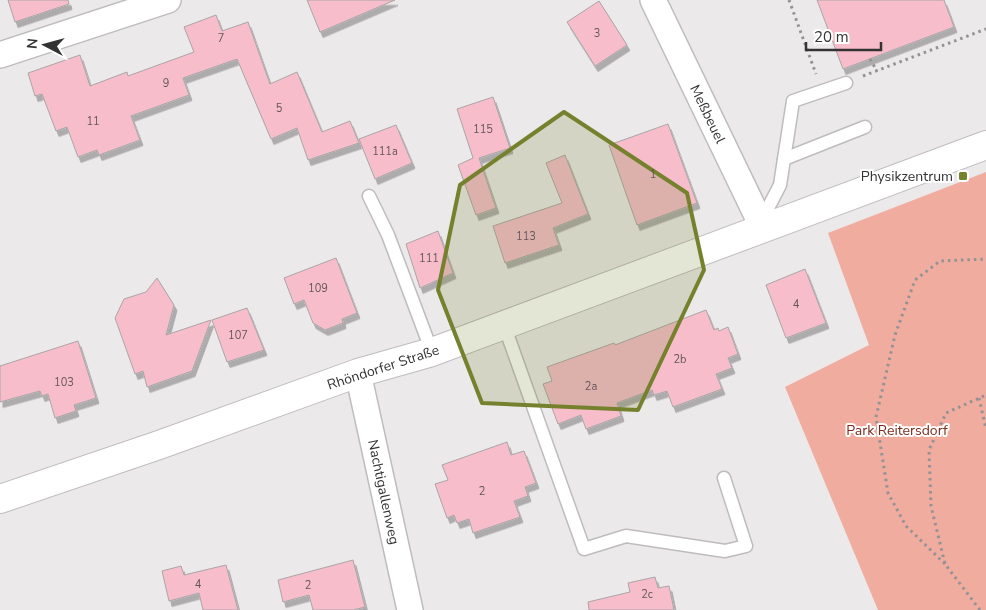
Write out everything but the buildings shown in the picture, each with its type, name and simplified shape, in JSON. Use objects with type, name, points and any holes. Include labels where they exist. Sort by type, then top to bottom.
[{"type":"main road","name":"Rhöndorfer Straße","points":[[0,499],[159,445],[358,373],[432,352],[986,145]]},
{"type":"street","points":[[0,55],[168,0]]},
{"type":"street","name":"Meßbeuel","points":[[653,0],[763,228]]},
{"type":"street","name":"Nachtigallenweg","points":[[358,373],[410,610]]},
{"type":"lane","points":[[763,228],[767,210],[780,185],[793,102],[846,82]]},
{"type":"lane","points":[[784,159],[864,128]]},
{"type":"lane","points":[[369,196],[388,235],[432,352]]},
{"type":"lane","points":[[504,325],[584,549],[626,536],[725,551],[746,546],[724,478]]},
{"type":"path","points":[[788,0],[822,91]]},
{"type":"path","points":[[846,82],[986,28]]},
{"type":"path","points":[[870,59],[877,71]]},
{"type":"path","points":[[980,610],[945,564],[906,526],[888,493],[876,417],[894,335],[914,280],[940,261],[986,258]]},
{"type":"path","points":[[945,564],[931,506],[929,450],[946,413],[986,395]]},
{"type":"path","points":[[979,398],[986,429]]},
{"type":"highlighted area","points":[[564,112],[687,193],[704,270],[638,410],[482,403],[438,290],[460,185]]},
{"type":"green space","name":"Park Reitersdorf","points":[[986,172],[986,610],[878,610],[785,387],[869,345],[828,233]]},
{"type":"place","name":"Physikzentrum","points":[[963,176]]}]
